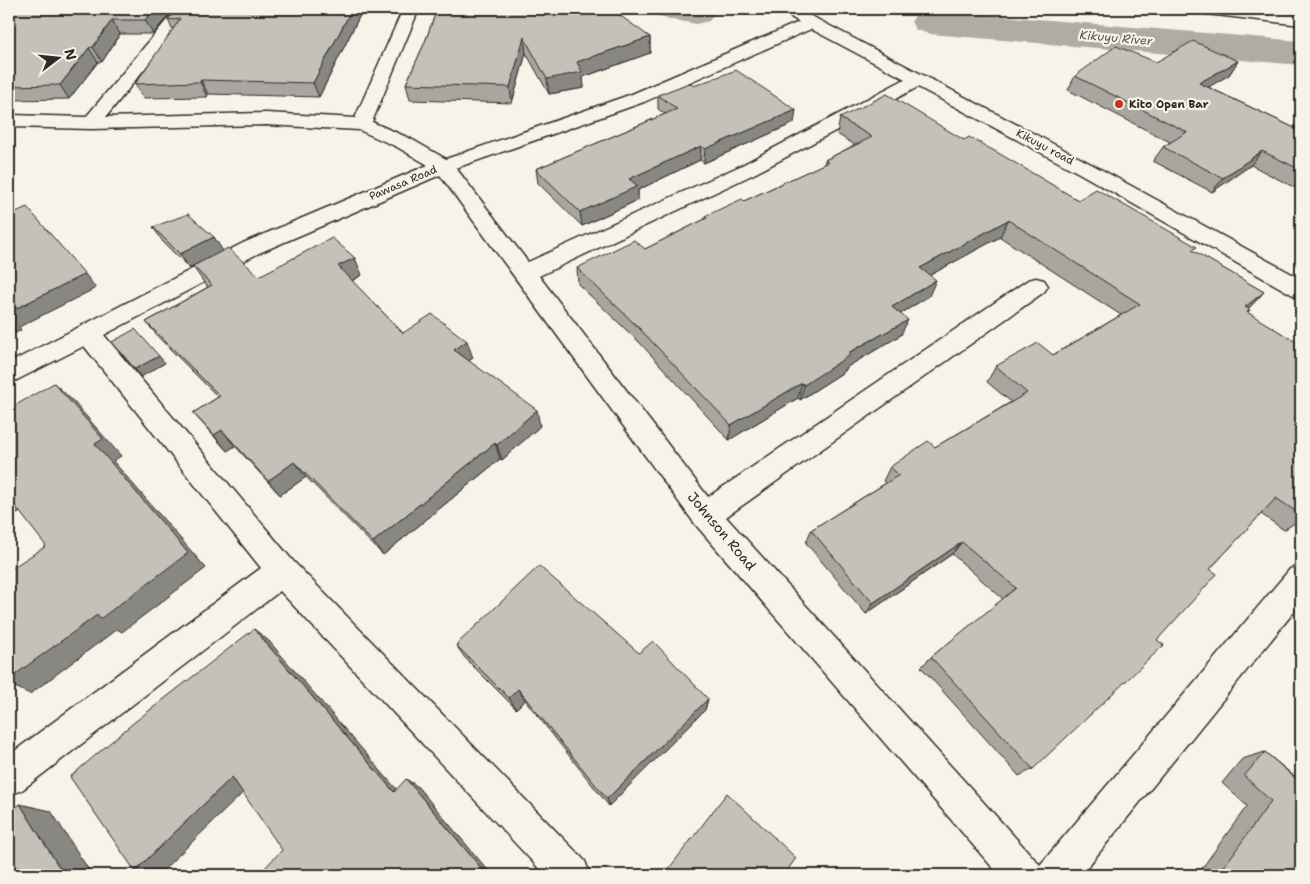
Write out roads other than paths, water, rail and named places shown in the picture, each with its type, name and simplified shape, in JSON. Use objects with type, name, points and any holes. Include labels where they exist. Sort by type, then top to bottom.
[{"type":"street","points":[[91,123],[184,9]]},
{"type":"street","points":[[362,124],[411,9]]},
{"type":"street","name":"Kikuyu road","points":[[786,9],[919,79],[1301,289]]},
{"type":"street","points":[[1207,9],[1301,20]]},
{"type":"street","name":"Pawasa Road","points":[[9,374],[251,248],[444,166],[638,98],[811,23]]},
{"type":"street","points":[[524,273],[747,170],[919,79]]},
{"type":"street","points":[[9,121],[91,123],[266,119],[362,124],[404,143],[444,166]]},
{"type":"street","name":"Johnson Road","points":[[444,166],[706,515],[1025,875]]},
{"type":"street","points":[[706,515],[1036,286]]},
{"type":"street","points":[[87,332],[282,571],[571,875]]},
{"type":"street","points":[[9,777],[282,571]]},
{"type":"street","points":[[1056,875],[1301,579]]},
{"type":"waterway","name":"Kikuyu River","points":[[672,9],[696,13]]},
{"type":"waterway","name":"Kikuyu River","points":[[930,22],[1301,53]]},
{"type":"place","name":"Kito Open Bar","points":[[1119,104]]}]
